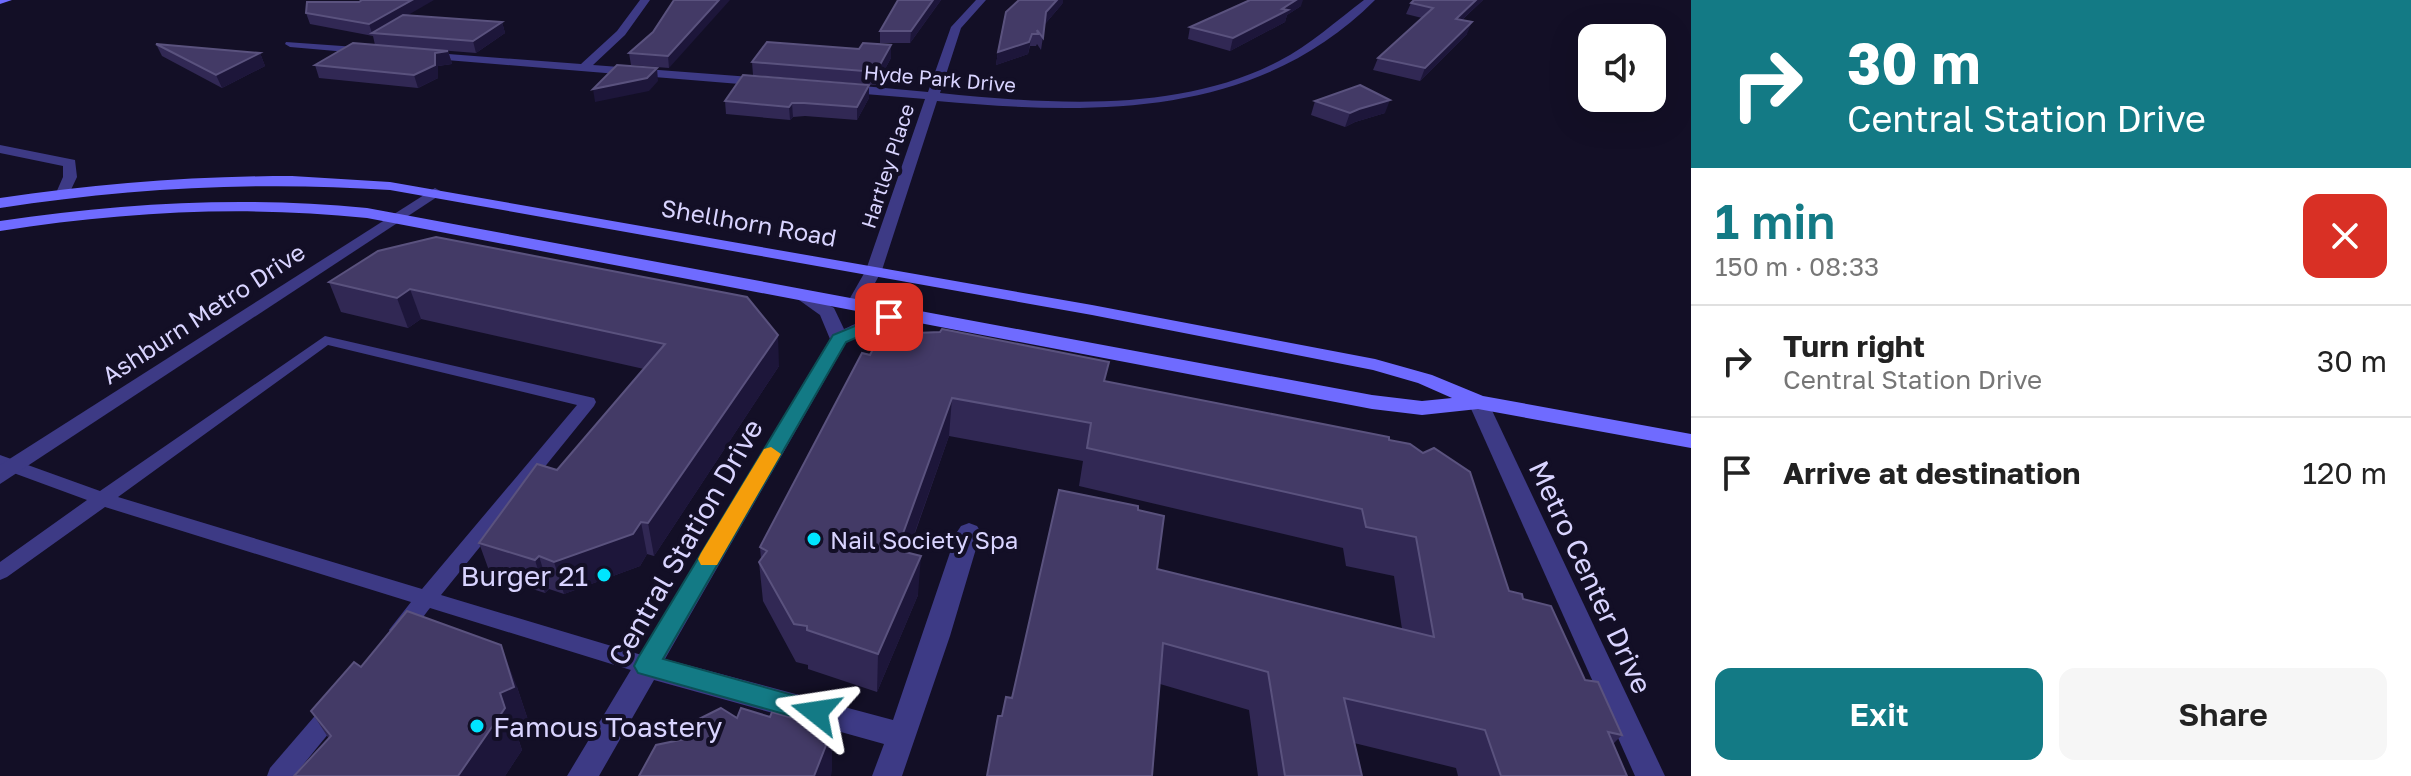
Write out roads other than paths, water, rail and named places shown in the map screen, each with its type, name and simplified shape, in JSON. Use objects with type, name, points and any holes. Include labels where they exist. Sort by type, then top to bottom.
[{"type":"main road","points":[[0,1],[7,0]]},
{"type":"main road","name":"Shellhorn Road","points":[[0,203],[63,193],[251,179],[343,182],[435,192],[874,270],[1375,365],[1425,379],[1478,402],[1691,441]]},
{"type":"main road","name":"Shellhorn Road","points":[[0,226],[99,212],[240,205],[334,209],[397,217],[908,317],[1372,402],[1422,408],[1478,402]]},
{"type":"street","points":[[583,68],[621,33],[645,0]]},
{"type":"street","name":"Hartley Place","points":[[855,305],[874,270],[956,27],[981,0]]},
{"type":"street","name":"Hyde Park Drive","points":[[831,87],[932,96],[1082,103],[1157,98],[1221,86],[1290,60],[1370,0]]},
{"type":"street","points":[[290,44],[383,52]]},
{"type":"street","points":[[414,54],[785,84]]},
{"type":"street","points":[[0,149],[70,163],[70,177],[63,193]]},
{"type":"street","name":"Ashburn Metro Drive","points":[[5,467],[435,192]]},
{"type":"street","points":[[801,295],[828,312],[839,339],[874,321],[908,317]]},
{"type":"street","name":"Central Station Drive","points":[[582,776],[839,339]]},
{"type":"street","name":"Metro Center Drive","points":[[1478,402],[1650,776]]},
{"type":"street","points":[[887,776],[899,735],[937,636],[969,532]]},
{"type":"street","points":[[647,666],[899,735]]},
{"type":"lane","points":[[0,572],[325,340],[588,402],[386,648]]},
{"type":"lane","points":[[5,467],[647,666]]},
{"type":"lane","points":[[279,776],[350,691]]},
{"type":"place","name":"Nail Society Spa","points":[[814,539]]},
{"type":"place","name":"Burger 21","points":[[604,575]]},
{"type":"place","name":"Famous Toastery","points":[[477,726]]}]
